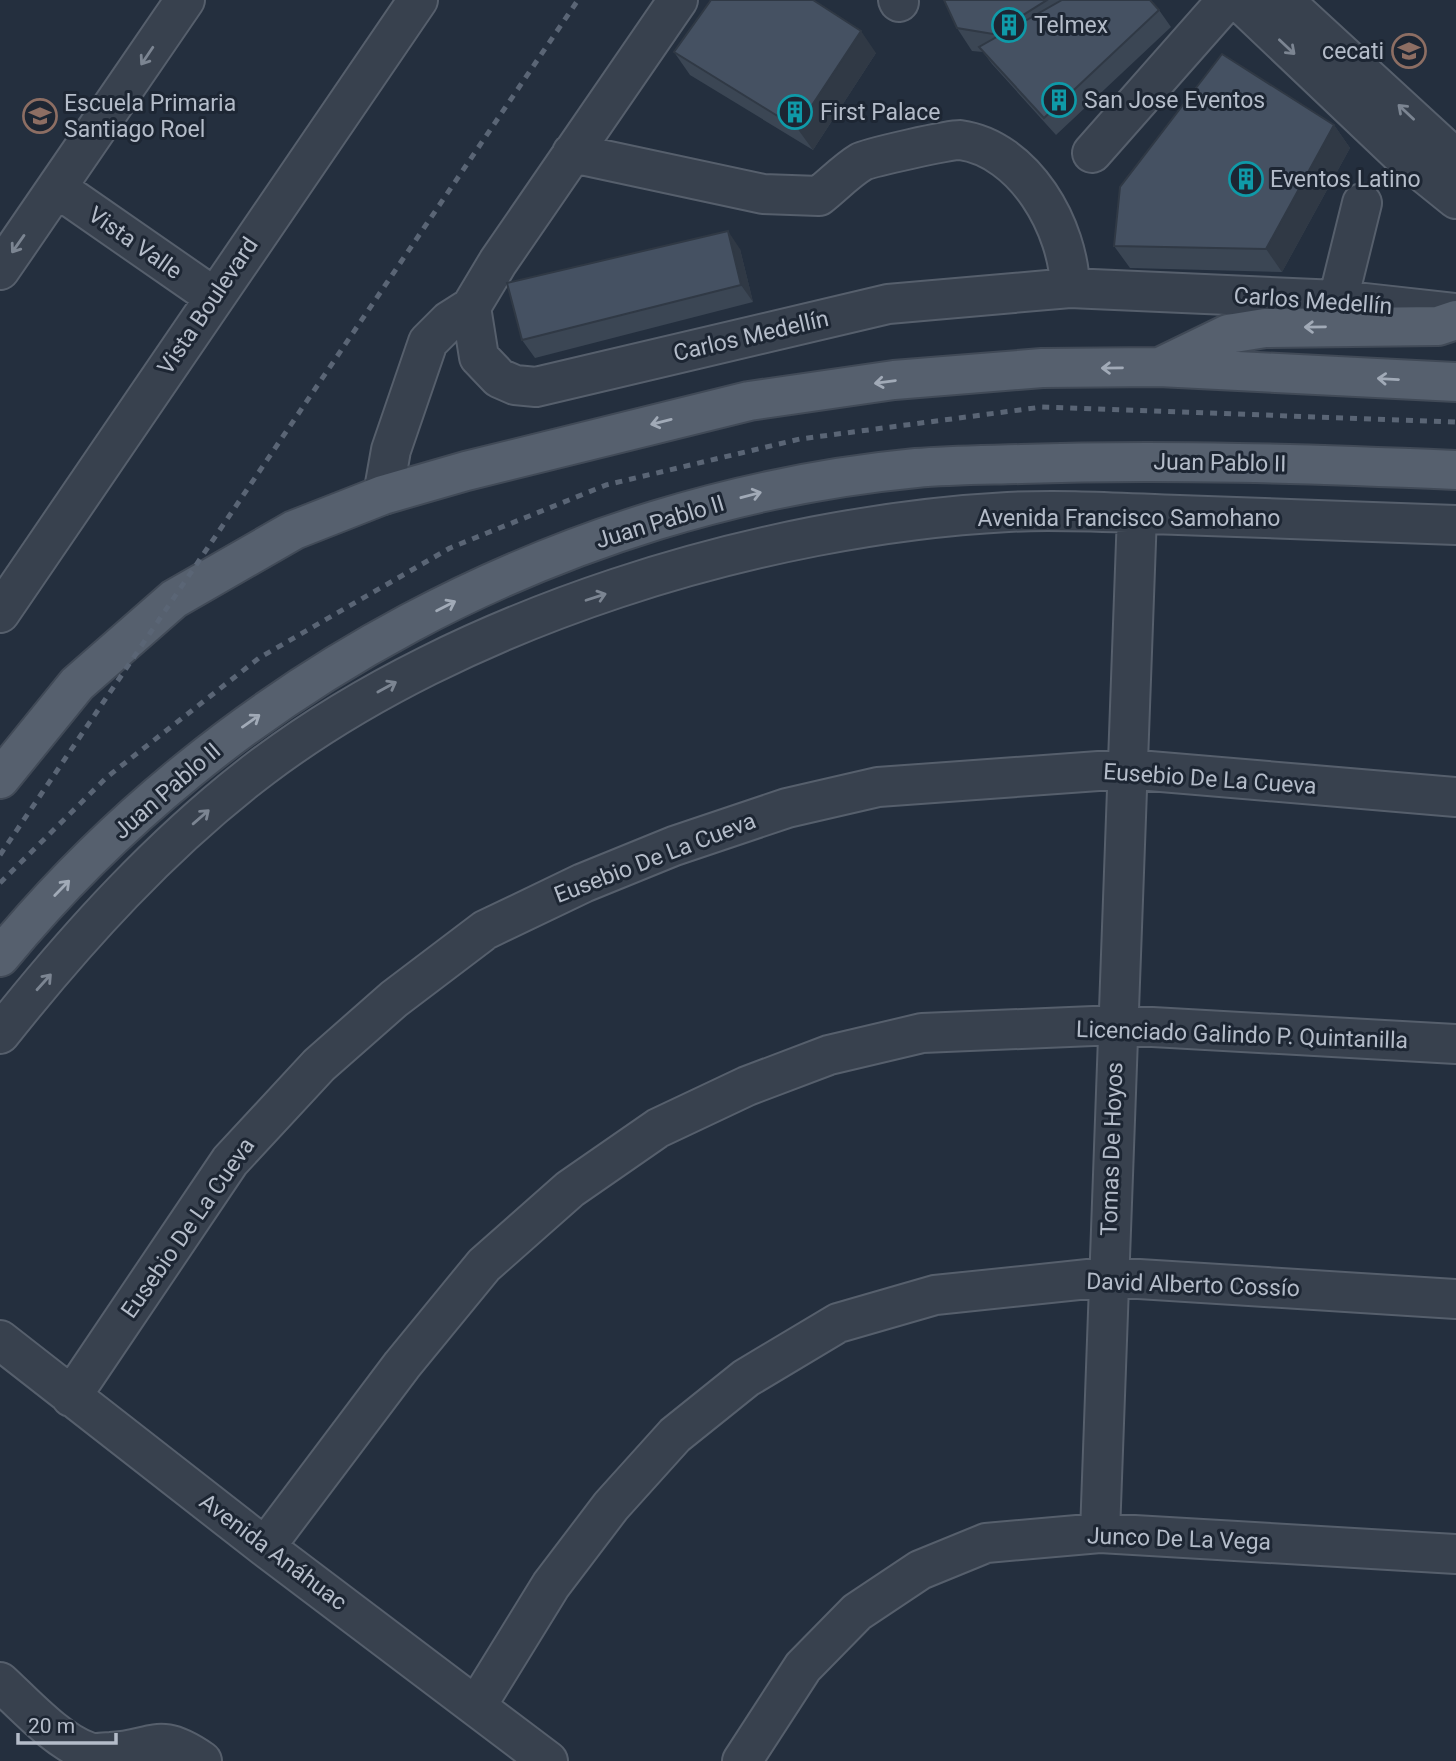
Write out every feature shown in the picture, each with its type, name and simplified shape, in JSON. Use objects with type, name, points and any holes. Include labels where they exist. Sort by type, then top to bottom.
[{"type":"main road","points":[[1159,367],[1228,334],[1265,328],[1438,326],[1456,320]]},
{"type":"main road","points":[[0,779],[77,684],[174,599],[293,530],[383,495],[749,401],[894,380],[1042,368],[1159,367],[1456,383]]},
{"type":"main road","name":"Juan Pablo II","points":[[0,957],[28,922],[133,816],[249,722],[366,647],[484,586],[624,529],[778,488],[917,468],[1213,461],[1456,470]]},
{"type":"street","points":[[0,271],[185,0]]},
{"type":"street","name":"Vista Boulevard","points":[[0,613],[418,0]]},
{"type":"street","points":[[383,495],[391,450],[428,342],[449,321],[471,307],[572,153],[678,0]]},
{"type":"street","points":[[1092,153],[1227,0]]},
{"type":"street","points":[[1238,0],[1399,153],[1456,199]]},
{"type":"street","points":[[1283,0],[1456,159]]},
{"type":"street","points":[[572,153],[763,194],[819,196],[862,162],[958,139],[988,149],[1022,172],[1052,218],[1069,266],[1070,288]]},
{"type":"street","name":"Vista Valle","points":[[57,188],[214,297]]},
{"type":"street","points":[[1338,300],[1363,203]]},
{"type":"street","name":"Carlos Medellín","points":[[471,307],[479,357],[499,378],[515,385],[536,387],[888,304],[1070,288],[1338,300],[1456,313]]},
{"type":"street","name":"Avenida Francisco Samohano","points":[[0,1034],[137,877],[201,817],[265,765],[381,690],[483,637],[559,609],[706,562],[807,539],[908,522],[1009,512],[1456,525]]},
{"type":"street","name":"Tomas De Hoyos","points":[[1100,1533],[1107,1277],[1137,514]]},
{"type":"street","name":"Eusebio De La Cueva","points":[[71,1397],[230,1161],[319,1065],[394,999],[485,930],[583,883],[648,856],[787,808],[878,787],[1126,769],[1456,797]]},
{"type":"street","name":"Licenciado Galindo P. Quintanilla","points":[[265,1547],[402,1365],[485,1265],[570,1189],[658,1128],[747,1086],[829,1055],[922,1033],[1117,1026],[1456,1044]]},
{"type":"street","name":"David Alberto Cossío","points":[[477,1704],[551,1585],[611,1506],[675,1435],[746,1378],[838,1324],[935,1295],[1107,1277],[1456,1299]]},
{"type":"street","name":"Avenida Anáhuac","points":[[0,1340],[265,1547],[477,1704],[548,1761]]},
{"type":"street","name":"Junco De La Vega","points":[[742,1761],[803,1667],[857,1612],[920,1570],[986,1543],[1100,1533],[1456,1554]]},
{"type":"street","points":[[0,1682],[58,1734],[90,1753],[123,1756],[156,1741],[184,1749],[202,1761]]},
{"type":"building","name":"First Palace","points":[[711,0],[813,0],[861,31],[797,128],[674,52]]},
{"type":"building","points":[[944,0],[1047,0],[993,34],[957,28]]},
{"type":"building","name":"San Jose Eventos","points":[[1062,0],[1150,0],[1159,10],[1044,118],[979,47]]},
{"type":"building","name":"Eventos Latino","points":[[1222,54],[1334,125],[1266,249],[1114,246],[1120,187]]},
{"type":"building","points":[[728,231],[741,285],[522,340],[507,283]]},
{"type":"railway","points":[[0,855],[578,0]]},
{"type":"railway","points":[[0,883],[107,777],[259,658],[450,548],[606,485],[800,439],[1042,407],[1456,422]]},
{"type":"place","name":"Telmex","points":[[1009,25]]},
{"type":"place","name":"cecati","points":[[1409,51]]},
{"type":"place","name":"San Jose Eventos","points":[[1059,100]]},
{"type":"place","name":"First Palace","points":[[795,112]]},
{"type":"place","name":"Escuela Primaria Santiago Roel","points":[[40,116]]},
{"type":"place","name":"Eventos Latino","points":[[1246,179]]}]
